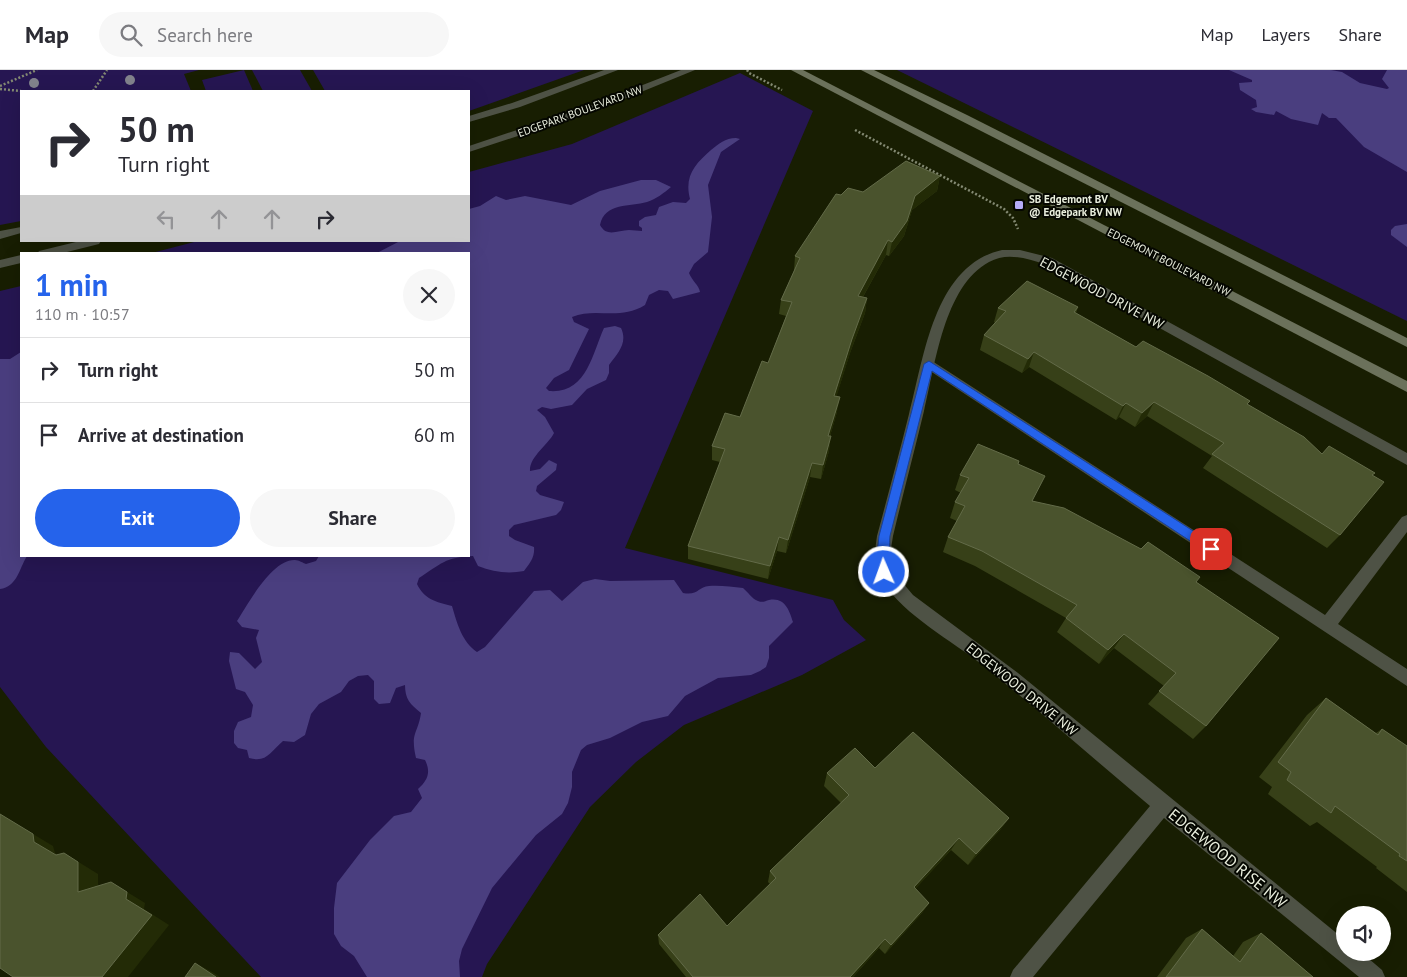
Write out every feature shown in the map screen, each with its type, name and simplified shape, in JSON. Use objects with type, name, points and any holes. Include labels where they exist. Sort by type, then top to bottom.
[{"type":"main road","name":"EDGEMONT BOULEVARD NW","points":[[796,70],[1407,387]]},
{"type":"main road","points":[[866,70],[963,117],[1407,343]]},
{"type":"street","points":[[470,119],[516,105],[613,70]]},
{"type":"street","name":"EDGEPARK BOULEVARD NW","points":[[470,149],[584,111],[690,70]]},
{"type":"street","points":[[0,236],[20,230]]},
{"type":"street","points":[[51,252],[90,242]]},
{"type":"street","name":"EDGEWOOD DRIVE NW","points":[[1162,805],[989,660],[921,611],[898,590],[884,572],[882,554],[885,536],[939,323],[962,281],[977,264],[1002,253],[1015,252],[1048,262],[1407,460]]},
{"type":"street","points":[[0,264],[20,259]]},
{"type":"street","points":[[929,364],[1407,678]]},
{"type":"street","points":[[1327,625],[1407,521]]},
{"type":"street","name":"EDGEWOOD RISE NW","points":[[1020,977],[1162,805],[1374,977]]},
{"type":"path","points":[[0,87],[37,70]]},
{"type":"path","points":[[94,90],[107,70]]},
{"type":"path","points":[[747,70],[784,91]]},
{"type":"path","points":[[0,87],[20,91]]},
{"type":"path","points":[[854,129],[1004,209],[1014,218],[1018,231],[1015,252]]},
{"type":"shaded area","points":[[0,70],[199,70],[184,74],[191,90],[20,90],[20,221],[0,225]]},
{"type":"shaded area","points":[[244,70],[253,90],[206,90],[202,80]]},
{"type":"shaded area","points":[[252,70],[300,70],[311,90],[262,90]]},
{"type":"shaded area","points":[[313,70],[584,70],[470,111],[470,90],[324,90]]},
{"type":"shaded area","points":[[897,70],[1407,70],[1407,321]]},
{"type":"shaded area","points":[[1229,70],[1331,70],[1342,72],[1360,83],[1387,89],[1389,88],[1382,79],[1387,70],[1407,70],[1407,172],[1364,147],[1336,118],[1329,118],[1322,113],[1318,125],[1291,119],[1276,111],[1274,115],[1256,112],[1251,109],[1257,107],[1256,100],[1240,90],[1239,83],[1252,82],[1252,80]]},
{"type":"shaded area","points":[[740,73],[813,111],[625,548],[833,600],[844,620],[866,640],[802,675],[684,725],[636,762],[590,807],[487,964],[482,977],[261,977],[46,747],[0,687],[0,291],[20,286],[20,557],[470,557],[470,252],[156,252],[194,242],[470,242],[470,172],[572,144]]},
{"type":"shaded area","points":[[729,139],[740,139],[721,152],[708,185],[712,217],[708,252],[694,264],[689,273],[700,292],[673,299],[668,291],[659,290],[649,295],[645,305],[635,310],[617,313],[581,314],[572,317],[574,322],[589,329],[569,370],[554,378],[546,388],[549,391],[562,390],[572,386],[580,379],[591,360],[604,328],[615,326],[621,328],[623,343],[609,365],[609,373],[606,380],[587,389],[572,405],[551,409],[542,407],[537,410],[545,417],[554,433],[532,461],[530,471],[540,469],[549,460],[557,464],[556,470],[537,486],[536,491],[540,495],[564,502],[561,510],[556,515],[514,525],[509,530],[509,536],[534,547],[533,557],[524,571],[501,572],[478,566],[473,556],[470,556],[470,252],[379,252],[398,242],[470,242],[470,209],[480,206],[496,196],[506,200],[525,196],[571,205],[600,191],[641,180],[656,180],[671,187],[660,196],[647,202],[619,207],[607,212],[600,225],[609,232],[642,231],[639,221],[645,217],[656,215],[659,207],[673,202],[686,203],[690,199],[689,184],[692,171],[705,155]]},
{"type":"shaded area","points":[[1407,224],[1407,247],[1391,235],[1391,230],[1395,226]]},
{"type":"shaded area","points":[[20,353],[20,557],[27,557],[14,581],[6,588],[0,589],[0,359],[10,359]]},
{"type":"shaded area","points":[[318,557],[464,557],[444,562],[419,578],[417,584],[427,596],[452,606],[464,638],[477,652],[485,647],[534,591],[550,590],[562,601],[583,582],[595,579],[610,581],[674,580],[683,593],[688,594],[709,586],[743,588],[758,601],[779,600],[783,602],[793,622],[769,646],[769,658],[766,667],[760,671],[751,675],[718,678],[685,696],[668,716],[642,722],[610,738],[587,745],[581,750],[572,772],[572,787],[568,803],[562,814],[536,835],[492,888],[462,949],[459,961],[460,977],[367,977],[354,956],[341,946],[334,934],[334,908],[337,883],[370,840],[394,816],[411,812],[422,798],[418,789],[428,776],[428,768],[425,760],[416,758],[414,749],[414,738],[421,713],[409,701],[405,685],[396,688],[390,703],[379,704],[374,699],[374,681],[368,675],[358,676],[349,681],[341,692],[319,704],[311,714],[305,735],[294,742],[283,741],[271,753],[260,759],[249,758],[247,750],[238,748],[234,743],[234,731],[238,722],[251,717],[253,705],[245,692],[236,689],[229,661],[230,652],[239,653],[255,669],[262,662],[256,638],[259,630],[242,627],[237,621],[269,574],[278,567],[286,562],[296,560],[306,564],[316,561]]},
{"type":"building","points":[[906,161],[940,176],[915,196],[907,221],[892,242],[888,240],[858,296],[867,298],[834,396],[840,397],[828,436],[831,436],[823,465],[812,463],[788,540],[779,537],[770,566],[688,546],[725,449],[712,446],[725,413],[740,417],[762,361],[768,363],[792,302],[781,300],[800,258],[795,256],[836,194],[841,195],[848,188],[863,192]]},
{"type":"building","points":[[1027,281],[1078,307],[1074,312],[1136,347],[1143,341],[1208,376],[1250,401],[1247,404],[1304,437],[1322,454],[1329,446],[1375,473],[1372,475],[1384,482],[1340,535],[1212,454],[1224,443],[1154,402],[1142,413],[1126,403],[1123,406],[1034,352],[1028,359],[984,335],[1006,311],[998,308]]},
{"type":"building","points":[[978,444],[1019,461],[1018,464],[1045,476],[1032,501],[1064,508],[1141,549],[1148,542],[1200,577],[1196,582],[1279,638],[1206,726],[1159,691],[1176,673],[1124,634],[1108,650],[1066,618],[1077,605],[982,551],[948,537],[965,506],[955,502],[969,478],[960,475]]},
{"type":"building","points":[[1326,698],[1378,735],[1382,729],[1407,746],[1407,861],[1335,806],[1331,813],[1287,780],[1291,772],[1278,762]]},
{"type":"building","points":[[913,732],[1009,818],[976,854],[959,838],[914,887],[929,903],[891,945],[885,939],[850,977],[693,977],[658,935],[700,894],[727,926],[776,878],[770,871],[849,795],[827,773],[855,748],[875,768]]},
{"type":"building","points":[[0,814],[33,834],[34,842],[56,855],[64,853],[78,862],[78,892],[111,882],[127,892],[126,899],[152,915],[102,977],[13,977],[0,968]]},
{"type":"building","points":[[1202,929],[1240,962],[1261,933],[1313,977],[1166,977]]},
{"type":"building","points":[[195,963],[216,977],[185,977]]},
{"type":"place","name":"SB Edgemont BV @ Edgepark BV NW","points":[[1019,205]]},
{"type":"route","points":[[884,572],[882,554],[885,536],[929,364],[1211,549]]}]
